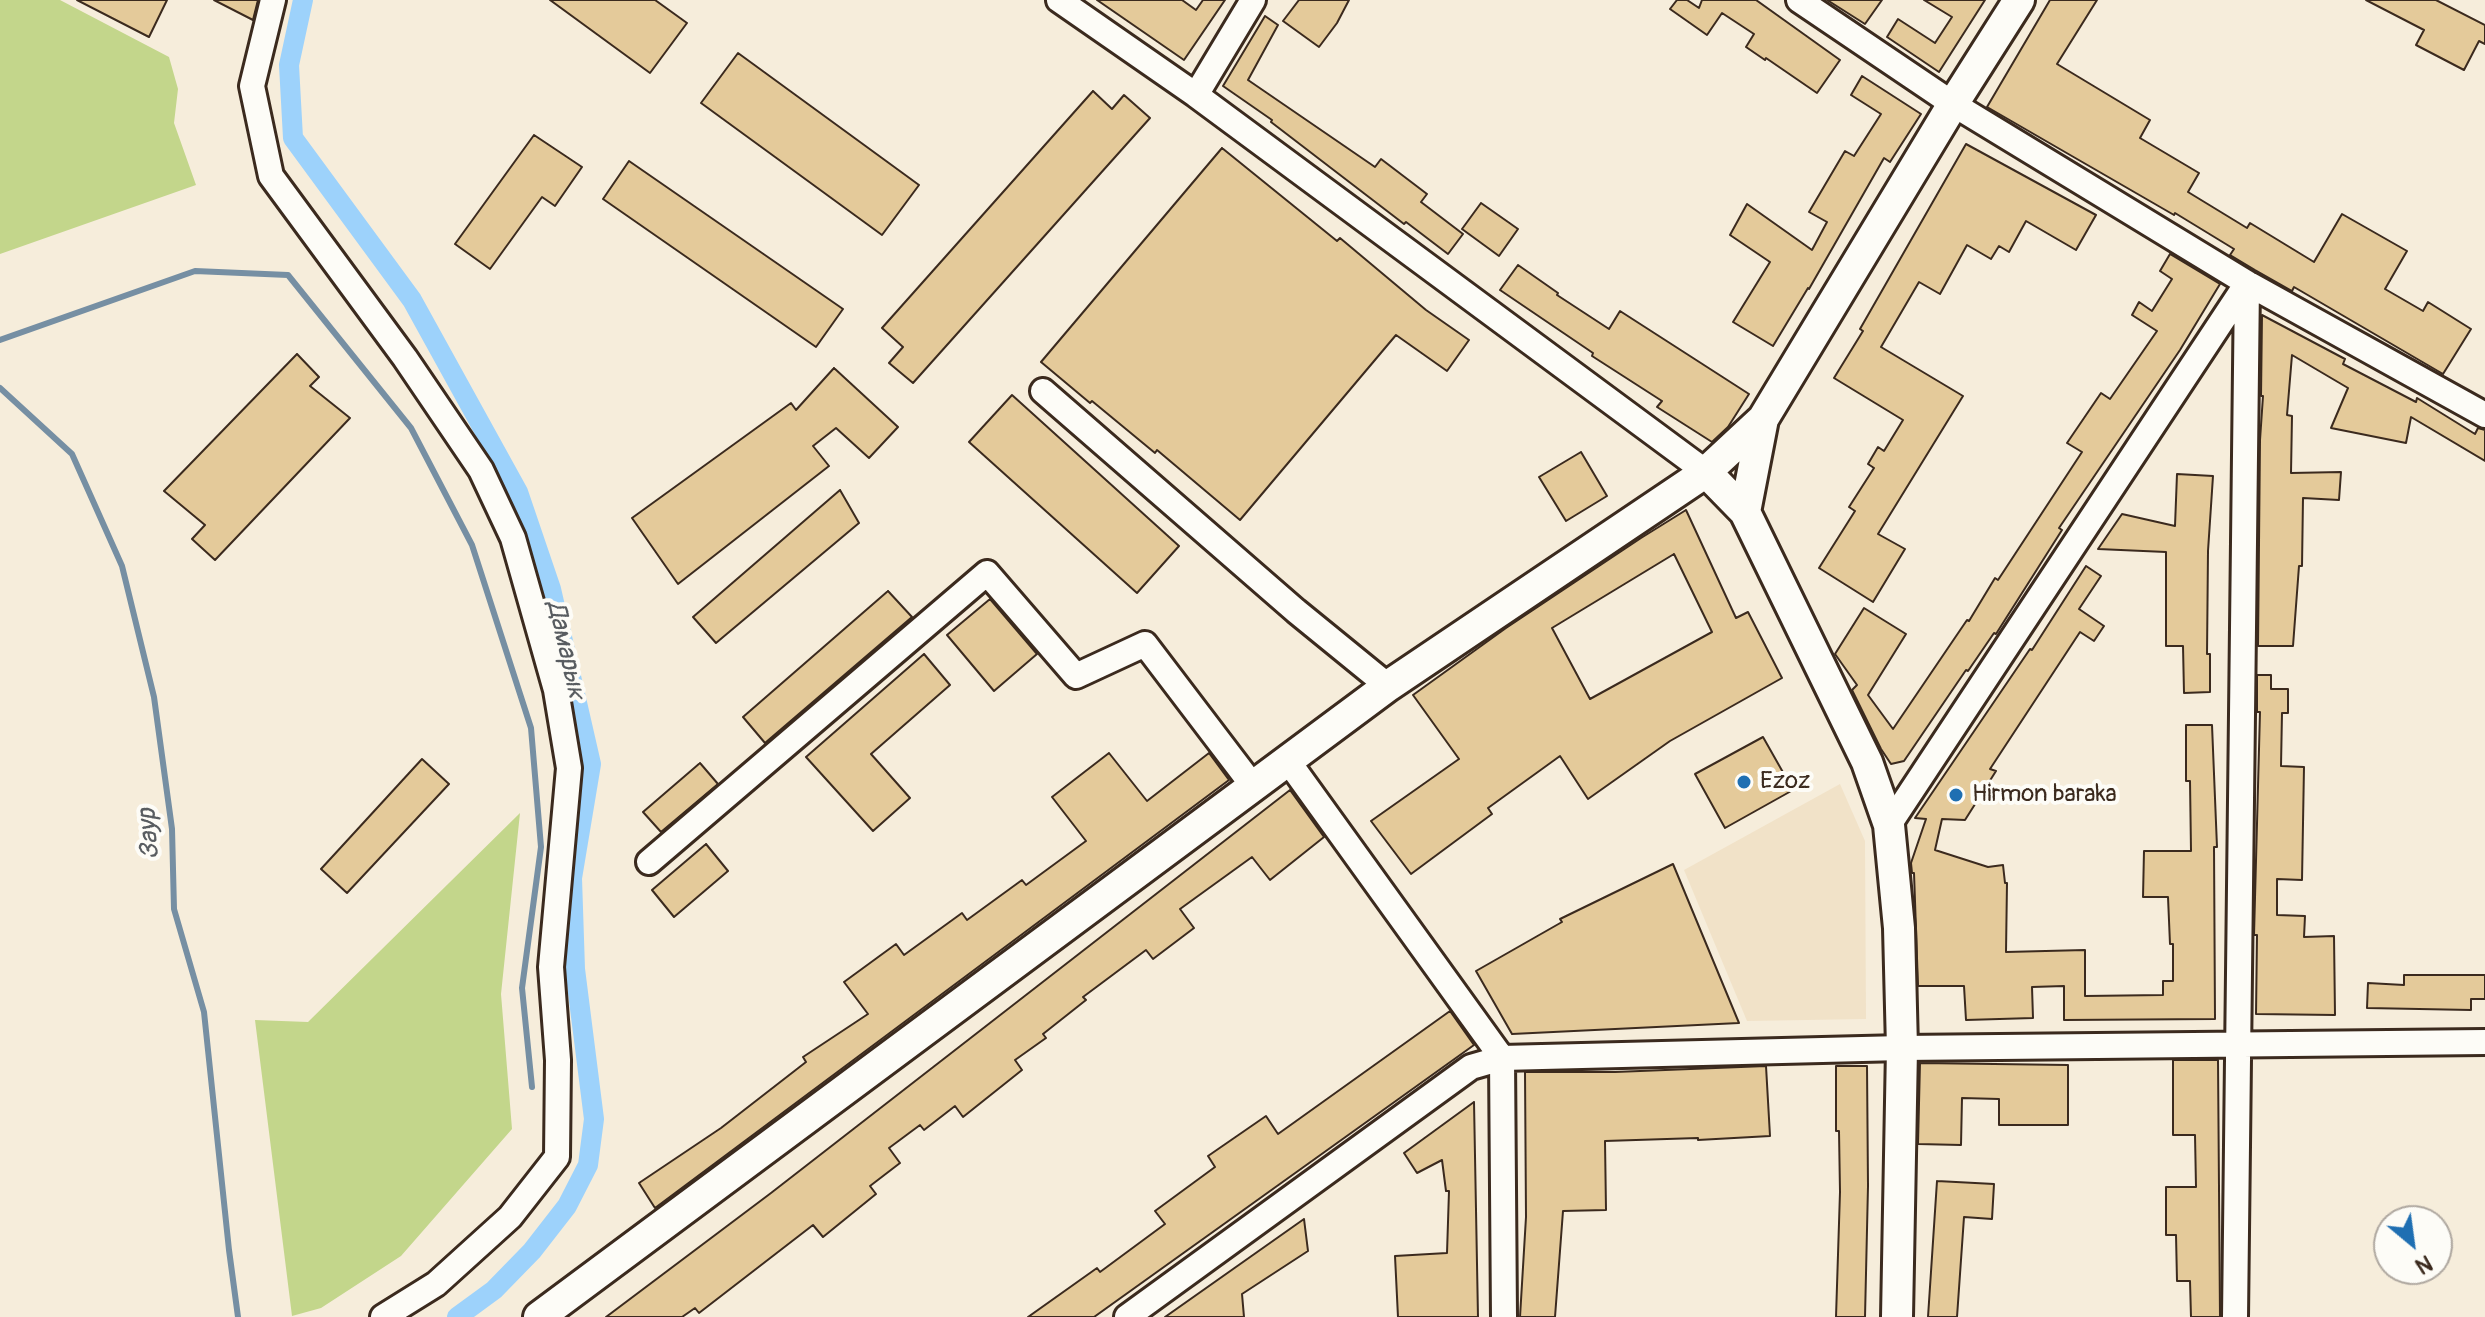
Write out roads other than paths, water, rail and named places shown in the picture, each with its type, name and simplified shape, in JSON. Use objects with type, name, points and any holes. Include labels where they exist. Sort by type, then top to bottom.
[{"type":"main road","points":[[553,1313],[1388,686],[1706,472],[1763,419],[2019,0]]},
{"type":"main road","points":[[1745,512],[1763,419]]},
{"type":"main road","points":[[1706,472],[1745,512],[1867,762],[1889,825],[1899,928],[1902,1048],[1897,1317]]},
{"type":"street","points":[[273,0],[252,86],[271,176],[405,358],[481,470],[513,538],[556,690],[569,768],[551,967],[558,1060],[557,1157],[510,1217],[436,1284],[383,1317]]},
{"type":"street","points":[[1059,0],[1196,95],[1706,472]]},
{"type":"street","points":[[1196,95],[1253,0]]},
{"type":"street","points":[[1799,0],[1953,104],[2247,283],[2485,415]]},
{"type":"street","points":[[1889,825],[2247,283]]},
{"type":"street","points":[[2235,1317],[2247,283]]},
{"type":"street","points":[[1043,391],[1296,611],[1388,686]]},
{"type":"street","points":[[649,862],[987,573],[1076,676],[1145,644],[1253,786]]},
{"type":"street","points":[[1288,761],[1502,1058],[1504,1317]]},
{"type":"street","points":[[1127,1317],[1471,1067],[1502,1058],[1902,1048],[2485,1042]]},
{"type":"waterway","name":"Дамарык","points":[[303,0],[289,65],[293,138],[412,300],[518,492],[551,589],[591,764],[572,878],[575,969],[594,1119],[588,1165],[567,1206],[532,1251],[494,1290],[457,1317]]},
{"type":"waterway","points":[[0,340],[195,271],[288,275],[411,428],[472,545],[531,728],[541,847],[522,988],[532,1087]]},
{"type":"waterway","name":"Заур","points":[[0,388],[72,454],[122,566],[154,697],[172,829],[174,909],[204,1012],[238,1317]]},
{"type":"place","name":"Ezoz","points":[[1744,782]]},
{"type":"place","name":"Hirmon baraka","points":[[1956,795]]}]
